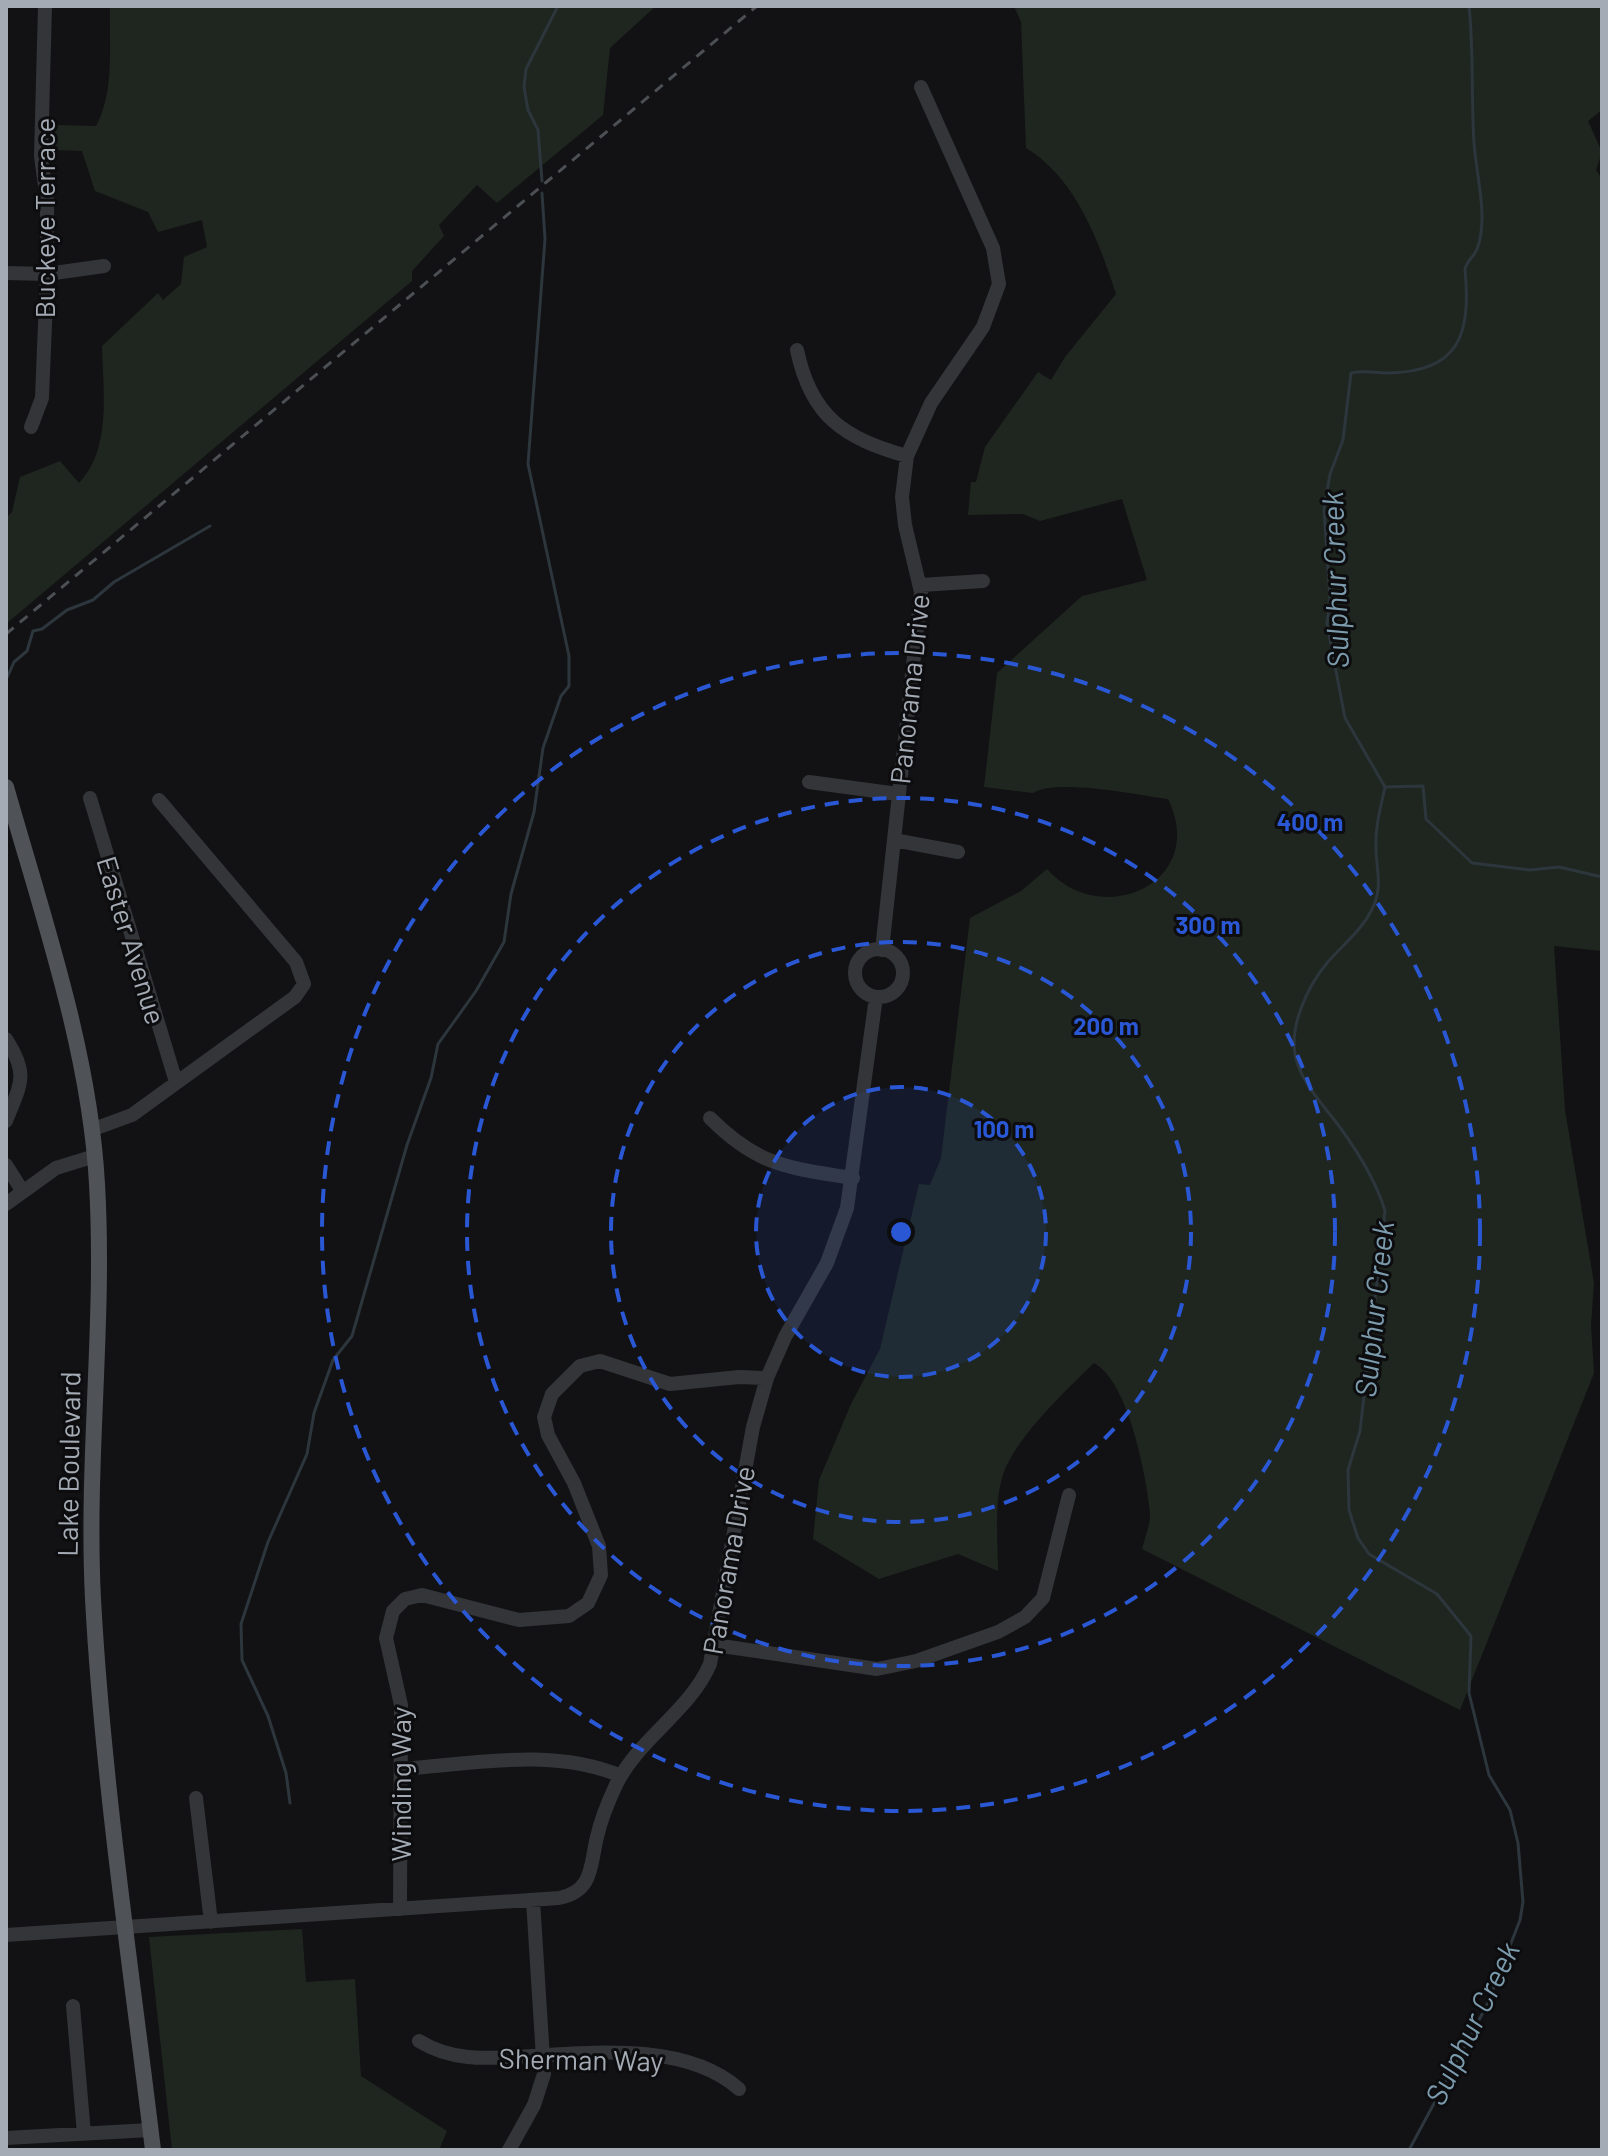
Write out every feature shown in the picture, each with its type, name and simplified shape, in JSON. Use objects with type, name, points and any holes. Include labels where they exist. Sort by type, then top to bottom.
[{"type":"main road","name":"Lake Boulevard","points":[[6,787],[59,977],[95,1156],[100,1245],[92,1516],[93,1597],[153,2150]]},
{"type":"street","name":"Buckeye Terrace","points":[[31,427],[42,398],[47,274],[47,201],[41,156],[45,6]]},
{"type":"street","name":"Panorama Drive","points":[[882,950],[921,585],[905,525],[902,497],[907,456],[931,403],[983,327],[999,284],[993,248],[921,87]]},
{"type":"street","points":[[6,273],[47,274],[104,266]]},
{"type":"street","points":[[797,350],[806,383],[828,418],[852,436],[907,456]]},
{"type":"street","points":[[921,585],[983,581]]},
{"type":"street","points":[[809,782],[898,794]]},
{"type":"street","name":"Easter Avenue","points":[[90,798],[176,1082]]},
{"type":"street","points":[[91,1130],[127,1118],[295,997],[304,984],[296,962],[159,800]]},
{"type":"street","points":[[894,840],[958,852]]},
{"type":"street","points":[[882,950],[900,961],[903,976],[896,990],[876,997],[863,991],[855,972],[866,953],[882,950]]},
{"type":"street","name":"Panorama Drive","points":[[6,1935],[533,1900],[573,1894],[587,1882],[602,1817],[621,1776],[704,1676],[715,1645],[753,1427],[767,1378],[776,1354],[838,1239],[853,1178],[876,997]]},
{"type":"street","points":[[6,1039],[20,1061],[22,1076],[6,1121]]},
{"type":"street","points":[[710,1118],[739,1145],[769,1162],[853,1178]]},
{"type":"street","points":[[6,1204],[56,1168],[95,1156]]},
{"type":"street","points":[[6,1165],[23,1192]]},
{"type":"street","name":"Winding Way","points":[[400,1909],[401,1705],[386,1638],[390,1618],[399,1603],[412,1596],[426,1595],[500,1617],[546,1620],[575,1613],[588,1603],[596,1590],[602,1567],[599,1546],[574,1483],[548,1435],[544,1417],[547,1400],[575,1369],[593,1361],[670,1384],[739,1377],[767,1378]]},
{"type":"street","points":[[715,1645],[877,1669],[916,1661],[998,1632],[1025,1617],[1043,1598],[1069,1495]]},
{"type":"street","points":[[401,1769],[555,1760],[587,1763],[621,1776]]},
{"type":"street","points":[[196,1798],[211,1922]]},
{"type":"street","points":[[509,2150],[537,2098],[544,2074],[533,1900]]},
{"type":"street","points":[[73,2006],[84,2134]]},
{"type":"street","name":"Sherman Way","points":[[419,2041],[440,2053],[469,2059],[624,2055],[680,2060],[713,2072],[739,2089]]},
{"type":"street","points":[[6,2138],[150,2130]]},
{"type":"shaded area","points":[[110,6],[656,6],[610,48],[603,115],[497,203],[477,185],[439,225],[444,236],[412,271],[412,281],[6,624],[6,518],[12,512],[20,477],[60,461],[79,483],[90,469],[101,436],[104,400],[102,346],[158,293],[163,300],[181,284],[184,257],[207,247],[202,220],[158,232],[148,212],[95,191],[82,151],[55,150],[55,125],[96,126],[102,112],[109,83]]},
{"type":"shaded area","points":[[1014,6],[1602,6],[1602,110],[1588,121],[1602,152],[1596,170],[1602,179],[1602,951],[1554,946],[1565,1110],[1594,1283],[1591,1325],[1594,1373],[1460,1710],[1142,1549],[1150,1512],[1139,1453],[1117,1389],[1094,1363],[1028,1432],[1008,1464],[998,1501],[998,1571],[958,1554],[879,1579],[813,1539],[819,1480],[851,1404],[880,1349],[919,1184],[930,1185],[941,1158],[970,918],[1021,891],[1047,869],[1070,887],[1095,896],[1120,896],[1144,888],[1162,874],[1174,854],[1177,828],[1168,799],[1078,787],[1044,789],[1033,793],[984,787],[997,673],[1082,596],[1147,580],[1122,499],[1040,521],[1023,514],[968,515],[971,482],[976,482],[985,447],[1038,372],[1051,380],[1065,357],[1116,294],[1102,253],[1072,194],[1044,161],[1026,148],[1021,22]]},
{"type":"shaded area","points":[[302,1929],[306,1982],[355,1979],[361,2076],[447,2131],[439,2150],[172,2150],[149,1937]]},
{"type":"waterway","points":[[542,181],[538,130],[528,110],[524,87],[526,69],[558,6]]},
{"type":"waterway","name":"Sulphur Creek","points":[[1409,2150],[1487,2005],[1520,1920],[1523,1902],[1518,1843],[1510,1810],[1489,1775],[1469,1693],[1471,1636],[1437,1594],[1369,1554],[1358,1538],[1349,1510],[1348,1470],[1360,1431],[1385,1211],[1360,1156],[1303,1077],[1294,1047],[1297,1021],[1313,984],[1327,963],[1369,916],[1376,899],[1376,832],[1385,787],[1345,718],[1327,624],[1330,599],[1324,509],[1330,474],[1343,440],[1351,373],[1412,371],[1431,365],[1446,357],[1456,345],[1462,330],[1466,313],[1465,269],[1477,249],[1482,224],[1474,143],[1469,6]]},
{"type":"waterway","points":[[290,1803],[286,1773],[268,1716],[242,1660],[241,1624],[268,1542],[307,1454],[314,1413],[333,1360],[352,1336],[407,1145],[431,1078],[438,1044],[476,991],[504,942],[511,894],[534,812],[543,748],[561,696],[569,686],[569,656],[528,464],[545,239],[542,193]]},
{"type":"waterway","points":[[6,680],[14,662],[27,651],[33,631],[42,629],[67,610],[93,600],[114,582],[210,526]]},
{"type":"waterway","points":[[1385,787],[1423,786],[1426,819],[1472,863],[1530,870],[1559,867],[1602,877]]},
{"type":"railway","points":[[6,634],[757,6]]}]
